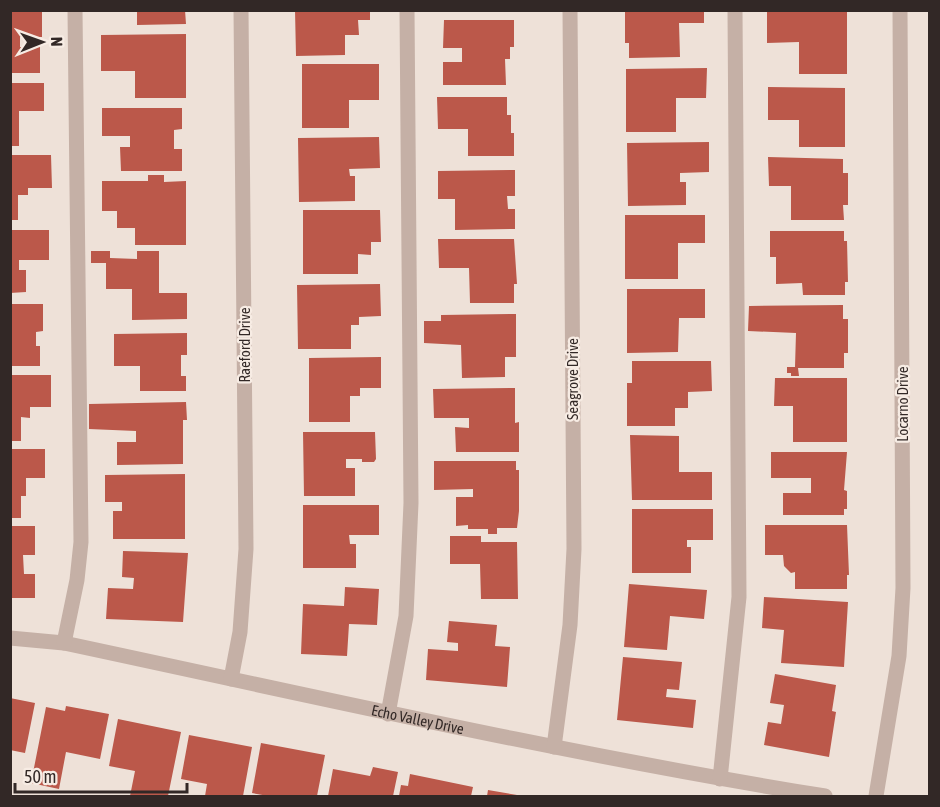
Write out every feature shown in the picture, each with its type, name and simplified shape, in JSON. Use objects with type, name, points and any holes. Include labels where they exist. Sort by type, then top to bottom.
[{"type":"street","points":[[64,643],[77,580],[81,542],[75,10]]},
{"type":"street","name":"Raeford Drive","points":[[231,679],[240,632],[246,549],[241,10]]},
{"type":"street","points":[[388,714],[406,616],[411,503],[407,10]]},
{"type":"street","name":"Seagrove Drive","points":[[554,747],[570,625],[574,549],[570,10]]},
{"type":"street","points":[[720,779],[739,597],[735,10]]},
{"type":"street","name":"Locarno Drive","points":[[876,796],[899,656],[903,588],[900,10]]},
{"type":"street","name":"Echo Valley Drive","points":[[10,638],[64,643],[388,714],[720,779],[825,796]]},
{"type":"building","points":[[10,10],[42,10],[42,37],[20,37],[20,47],[40,47],[40,73],[10,73]]},
{"type":"building","points":[[137,10],[185,10],[186,24],[137,25]]},
{"type":"building","points":[[295,10],[370,10],[370,20],[358,20],[359,35],[345,35],[345,55],[296,56]]},
{"type":"building","points":[[625,10],[704,10],[704,23],[679,23],[680,57],[629,58],[629,43],[625,43]]},
{"type":"building","points":[[847,10],[847,74],[799,74],[799,42],[767,43],[767,11]]},
{"type":"building","points":[[444,20],[514,20],[514,47],[510,47],[510,59],[505,59],[506,85],[443,85],[443,62],[462,62],[462,48],[443,48]]},
{"type":"building","points":[[186,34],[186,98],[135,98],[135,71],[101,71],[101,35]]},
{"type":"building","points":[[302,64],[379,64],[379,100],[349,100],[349,128],[302,128]]},
{"type":"building","points":[[707,68],[706,98],[676,98],[676,132],[626,132],[626,69]]},
{"type":"building","points":[[10,83],[44,83],[44,111],[19,111],[19,146],[10,146]]},
{"type":"building","points":[[768,87],[845,88],[845,147],[799,147],[799,120],[768,120]]},
{"type":"building","points":[[437,97],[507,97],[507,115],[511,115],[511,133],[514,133],[514,156],[468,156],[468,129],[438,129]]},
{"type":"building","points":[[102,108],[182,108],[182,129],[174,130],[174,149],[182,149],[182,171],[121,171],[120,147],[130,147],[130,136],[102,136]]},
{"type":"building","points":[[379,137],[380,168],[349,169],[350,176],[355,176],[355,201],[299,202],[298,138]]},
{"type":"building","points":[[709,142],[709,172],[680,173],[680,182],[686,182],[686,205],[628,206],[627,143]]},
{"type":"building","points":[[10,155],[51,155],[52,188],[28,188],[28,195],[18,195],[18,220],[10,220]]},
{"type":"building","points":[[768,157],[843,159],[843,173],[848,173],[848,205],[843,205],[844,220],[791,220],[791,186],[769,186]]},
{"type":"building","points":[[515,170],[515,196],[507,196],[508,209],[515,209],[515,229],[455,230],[455,199],[438,199],[438,171]]},
{"type":"building","points":[[148,175],[164,175],[164,182],[186,181],[186,245],[135,245],[135,228],[117,228],[117,211],[102,211],[102,181],[148,181]]},
{"type":"building","points":[[303,210],[380,210],[381,242],[371,242],[371,255],[358,254],[358,274],[303,274]]},
{"type":"building","points":[[625,215],[705,215],[705,243],[678,243],[678,279],[625,279]]},
{"type":"building","points":[[10,230],[49,230],[49,260],[19,260],[19,270],[26,270],[26,292],[10,293]]},
{"type":"building","points":[[770,231],[844,231],[844,241],[847,241],[848,282],[845,282],[845,295],[803,295],[802,283],[776,284],[776,257],[770,257]]},
{"type":"building","points":[[438,239],[514,239],[517,284],[514,284],[514,303],[470,303],[469,268],[439,268]]},
{"type":"building","points":[[91,251],[110,251],[110,258],[137,259],[137,251],[159,251],[159,293],[187,293],[187,319],[132,320],[132,289],[106,289],[106,263],[91,263]]},
{"type":"building","points":[[380,284],[381,316],[359,317],[359,325],[351,325],[351,349],[298,349],[297,285]]},
{"type":"building","points":[[627,289],[705,289],[705,318],[679,318],[678,352],[627,353]]},
{"type":"building","points":[[10,304],[43,304],[43,331],[36,332],[36,346],[40,346],[40,366],[10,366]]},
{"type":"building","points":[[843,305],[843,319],[848,319],[848,353],[844,353],[844,368],[798,368],[799,376],[791,376],[791,373],[787,373],[787,367],[795,367],[796,333],[748,331],[749,306]]},
{"type":"building","points":[[516,314],[516,357],[505,357],[505,377],[462,378],[461,345],[424,343],[424,321],[441,321],[441,315]]},
{"type":"building","points":[[187,333],[187,355],[181,355],[181,376],[186,376],[186,391],[140,391],[140,366],[114,366],[114,334]]},
{"type":"building","points":[[381,357],[381,388],[360,388],[360,396],[350,396],[350,422],[309,422],[309,358]]},
{"type":"building","points":[[632,361],[711,361],[712,391],[688,392],[688,408],[675,408],[675,426],[627,426],[627,383],[632,383]]},
{"type":"building","points":[[10,375],[51,375],[51,407],[30,407],[30,418],[21,417],[21,441],[10,441]]},
{"type":"building","points":[[775,378],[847,378],[847,442],[793,442],[793,406],[774,406]]},
{"type":"building","points":[[515,388],[515,423],[519,422],[519,452],[456,452],[455,427],[469,428],[469,418],[434,418],[433,389]]},
{"type":"building","points":[[186,402],[187,420],[183,420],[183,464],[117,465],[117,442],[136,442],[136,431],[89,429],[89,404]]},
{"type":"building","points":[[303,432],[375,432],[376,459],[374,462],[346,459],[346,468],[355,468],[355,496],[304,496]]},
{"type":"building","points":[[630,435],[679,436],[679,472],[712,472],[712,500],[632,500]]},
{"type":"building","points":[[10,449],[45,449],[45,478],[26,478],[26,496],[21,496],[21,518],[10,518]]},
{"type":"building","points":[[771,452],[847,452],[844,490],[847,491],[847,509],[844,509],[844,515],[783,515],[783,493],[811,493],[811,478],[771,478]]},
{"type":"building","points":[[434,461],[516,461],[516,470],[519,470],[517,528],[497,528],[497,534],[488,534],[488,529],[468,529],[468,525],[456,526],[456,497],[473,497],[473,489],[434,490]]},
{"type":"building","points":[[185,474],[185,539],[113,539],[113,511],[122,511],[122,502],[105,502],[105,475]]},
{"type":"building","points":[[303,505],[379,505],[379,535],[349,535],[350,544],[356,544],[356,568],[303,568]]},
{"type":"building","points":[[632,509],[713,509],[713,540],[687,540],[687,547],[691,547],[691,573],[632,573]]},
{"type":"building","points":[[765,525],[847,525],[849,575],[847,575],[847,589],[795,589],[795,572],[791,573],[784,566],[783,555],[765,555]]},
{"type":"building","points":[[10,526],[35,526],[35,555],[23,555],[24,574],[35,574],[35,598],[10,598]]},
{"type":"building","points":[[450,536],[481,536],[481,542],[517,542],[518,599],[481,599],[480,564],[450,564]]},
{"type":"building","points":[[123,551],[188,553],[183,622],[106,619],[108,588],[133,589],[134,578],[122,577]]},
{"type":"building","points":[[629,584],[707,590],[704,619],[670,616],[667,650],[624,647]]},
{"type":"building","points":[[345,587],[379,589],[377,625],[349,624],[347,656],[301,654],[303,604],[344,606]]},
{"type":"building","points":[[764,597],[848,602],[844,667],[781,663],[784,630],[762,628]]},
{"type":"building","points":[[449,621],[497,625],[495,646],[510,647],[507,687],[426,680],[428,649],[458,651],[458,643],[447,642]]},
{"type":"building","points":[[623,657],[682,662],[679,690],[667,689],[666,697],[696,700],[693,728],[617,720]]},
{"type":"building","points":[[775,674],[836,685],[832,711],[836,712],[829,757],[764,745],[768,722],[781,724],[784,705],[770,703]]},
{"type":"building","points":[[10,698],[35,703],[25,753],[10,750]]},
{"type":"building","points":[[66,706],[109,714],[100,759],[66,752],[59,789],[31,783],[46,707],[65,711]]},
{"type":"building","points":[[118,719],[181,732],[168,796],[130,796],[135,771],[109,766]]},
{"type":"building","points":[[189,735],[252,747],[243,796],[205,796],[207,784],[181,779]]},
{"type":"building","points":[[261,743],[325,755],[317,796],[268,796],[252,793]]},
{"type":"building","points":[[373,767],[398,772],[393,796],[328,796],[333,769],[370,776]]},
{"type":"building","points":[[410,774],[473,787],[471,796],[399,796],[401,785],[408,786]]},
{"type":"building","points":[[488,790],[517,795],[517,796],[487,796]]}]
